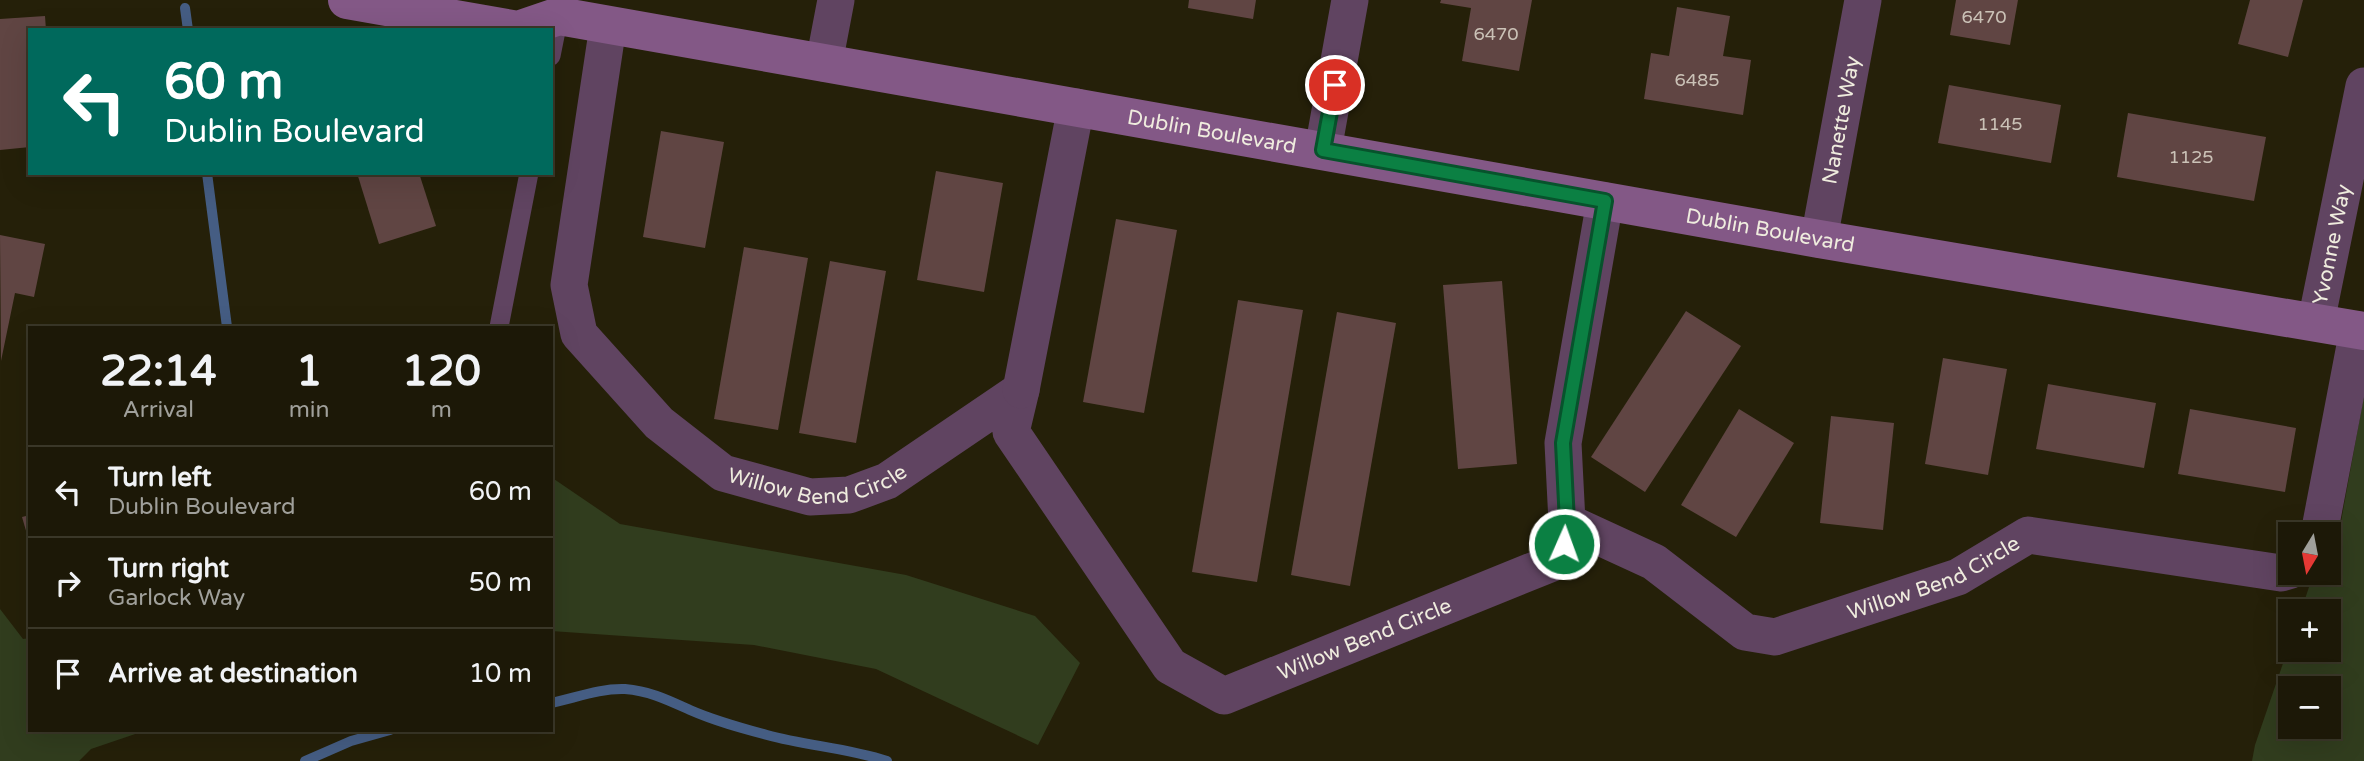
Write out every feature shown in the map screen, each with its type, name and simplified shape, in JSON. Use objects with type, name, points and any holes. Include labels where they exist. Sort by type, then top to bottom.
[{"type":"main road","name":"Dublin Boulevard","points":[[347,0],[506,28]]},
{"type":"main road","name":"Dublin Boulevard","points":[[520,28],[551,8],[608,26],[1819,239],[2361,330]]},
{"type":"street","points":[[824,63],[836,0]]},
{"type":"street","points":[[1323,150],[1350,0]]},
{"type":"street","name":"Nanette Way","points":[[1819,239],[1863,0]]},
{"type":"street","name":"Willow Bend Circle","points":[[608,26],[569,285],[579,334],[659,423],[723,473],[810,497],[849,495],[887,481],[1021,390]]},
{"type":"street","name":"Yvonne Way","points":[[2316,322],[2364,86]]},
{"type":"street","name":"Willow Bend Circle","points":[[1076,107],[1011,432],[1170,666],[1224,696],[1552,563],[1564,544],[1567,522],[1563,443],[1605,201]]},
{"type":"street","points":[[2321,522],[2361,330]]},
{"type":"street","name":"Willow Bend Circle","points":[[1567,522],[1654,562],[1745,632],[1775,638],[1958,577],[2028,534],[2278,573]]},
{"type":"lane","points":[[551,8],[551,28]]},
{"type":"lane","points":[[499,326],[529,175]]},
{"type":"green space","points":[[2364,395],[2364,761],[2252,761],[2278,678],[2278,739],[2341,739],[2341,676],[2279,676],[2283,662],[2341,662],[2341,599],[2305,599],[2309,587],[2342,584],[2341,522]]},
{"type":"green space","points":[[553,478],[620,524],[906,575],[1035,616],[1080,663],[1038,745],[876,669],[754,645],[553,631]]},
{"type":"green space","points":[[0,609],[23,639],[28,638],[28,732],[141,732],[91,749],[79,761],[0,761]]},
{"type":"building","points":[[1189,0],[1256,0],[1253,19],[1188,8]]},
{"type":"building","points":[[1441,0],[1532,0],[1519,71],[1462,61],[1471,8],[1440,3]]},
{"type":"building","points":[[1956,0],[2018,0],[2010,45],[1950,35]]},
{"type":"building","points":[[2250,0],[2303,0],[2288,57],[2238,44]]},
{"type":"building","points":[[1677,7],[1730,16],[1723,56],[1751,60],[1743,115],[1644,99],[1651,53],[1669,56]]},
{"type":"building","points":[[45,16],[46,28],[28,28],[28,147],[0,150],[0,19]]},
{"type":"building","points":[[1949,85],[2061,105],[2051,163],[1938,143]]},
{"type":"building","points":[[2128,113],[2266,137],[2254,201],[2117,177]]},
{"type":"building","points":[[661,131],[724,142],[705,248],[643,237]]},
{"type":"building","points":[[936,171],[1003,183],[984,292],[917,280]]},
{"type":"building","points":[[358,175],[420,175],[436,226],[379,244]]},
{"type":"building","points":[[1116,219],[1177,230],[1144,413],[1083,402]]},
{"type":"building","points":[[0,235],[45,244],[34,297],[15,293],[1,361]]},
{"type":"building","points":[[744,247],[808,258],[778,430],[714,419]]},
{"type":"building","points":[[830,261],[886,271],[856,443],[799,433]]},
{"type":"building","points":[[1502,281],[1517,464],[1458,469],[1443,285]]},
{"type":"building","points":[[1238,300],[1303,310],[1257,582],[1192,572]]},
{"type":"building","points":[[1686,311],[1741,346],[1645,492],[1591,457]]},
{"type":"building","points":[[1337,312],[1396,323],[1350,586],[1291,575]]},
{"type":"building","points":[[1943,358],[2007,369],[1988,475],[1925,464]]},
{"type":"building","points":[[2048,384],[2156,403],[2144,468],[2036,449]]},
{"type":"building","points":[[1739,409],[1794,443],[1736,537],[1681,505]]},
{"type":"building","points":[[2190,409],[2296,428],[2285,492],[2178,474]]},
{"type":"building","points":[[1831,416],[1894,423],[1883,530],[1820,523]]},
{"type":"building","points":[[28,516],[28,538],[22,517]]},
{"type":"waterway","points":[[185,8],[188,28]]},
{"type":"waterway","points":[[207,175],[227,326]]},
{"type":"waterway","points":[[553,703],[606,690],[634,690],[659,696],[709,718],[748,730],[887,761]]},
{"type":"waterway","points":[[305,761],[351,741],[383,732]]},
{"type":"route","points":[[1335,85],[1323,150],[1605,201],[1563,443],[1567,522],[1564,544]]}]
